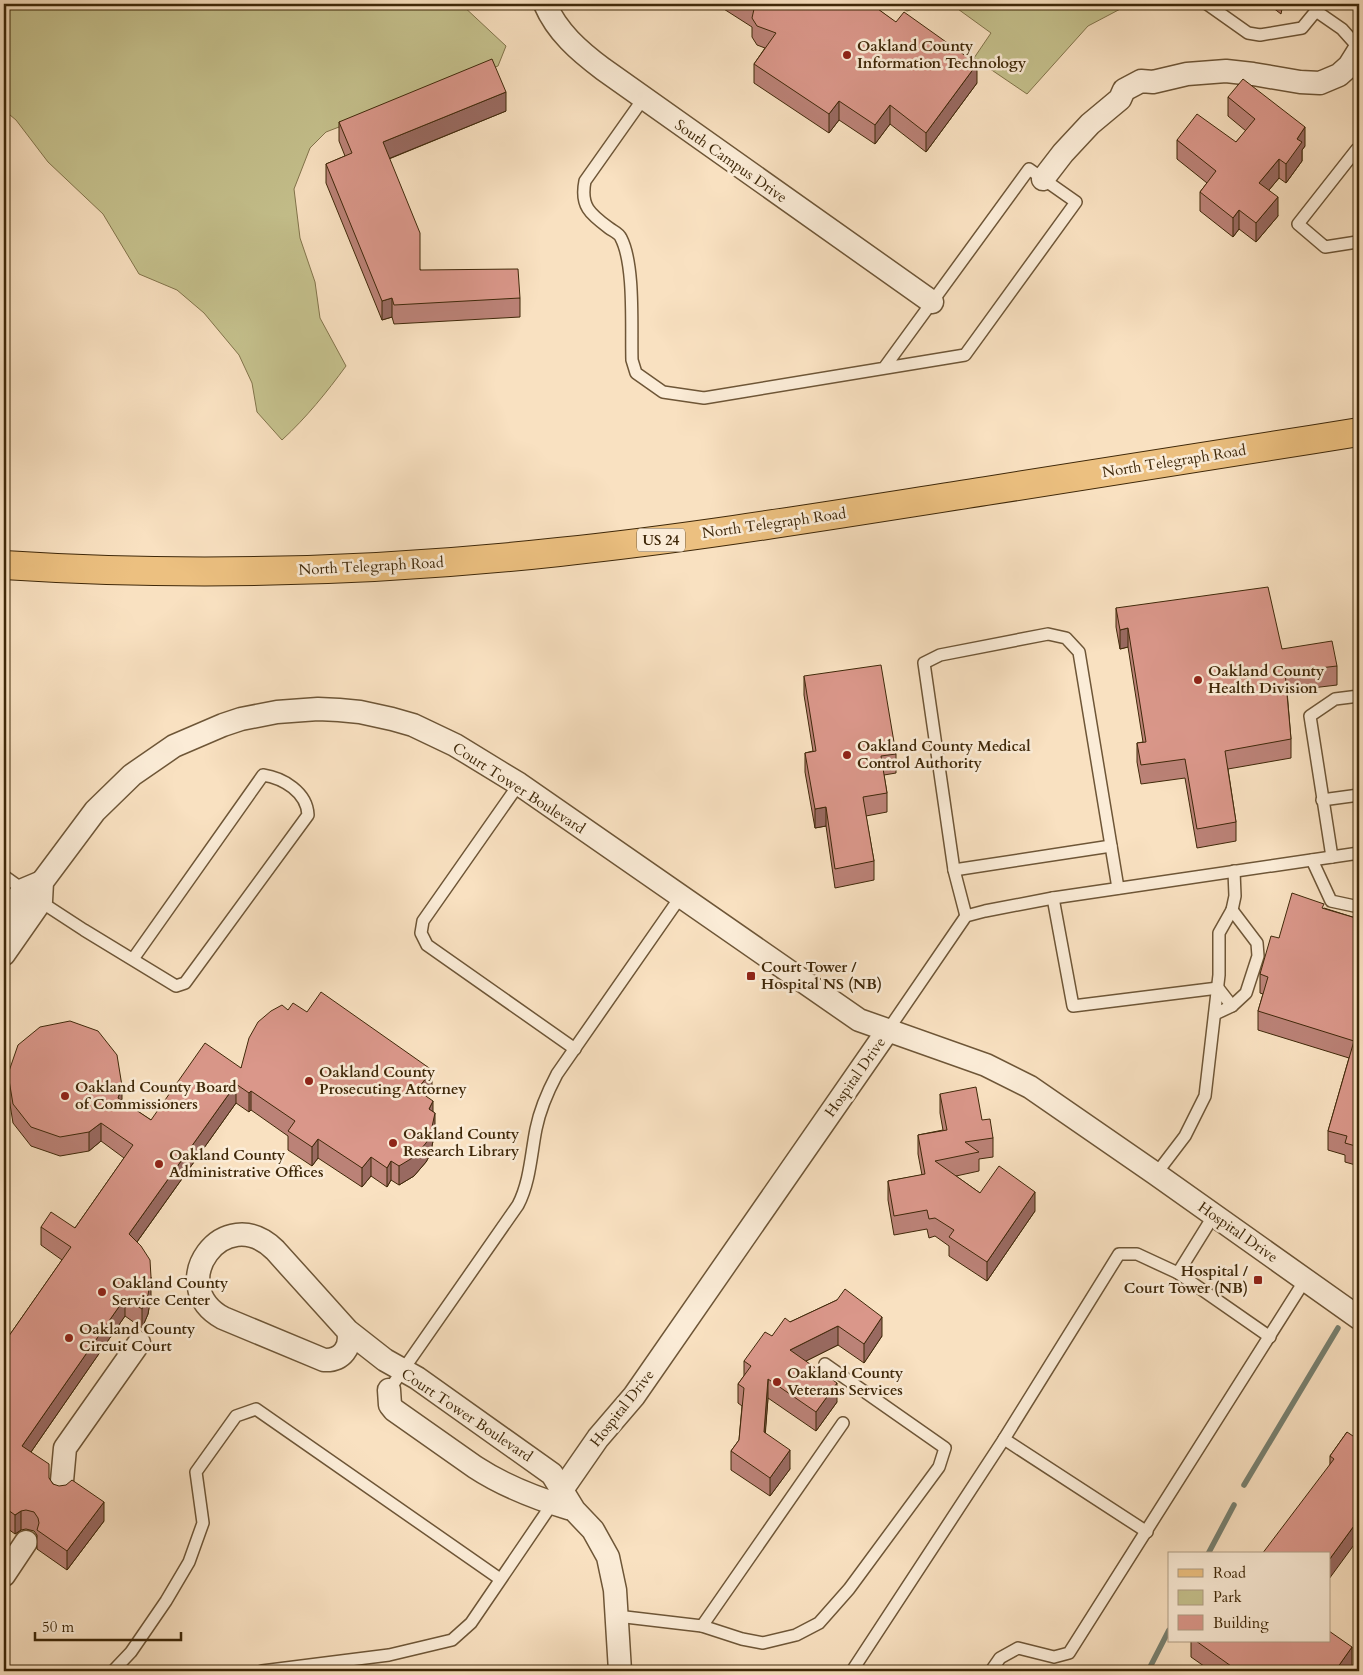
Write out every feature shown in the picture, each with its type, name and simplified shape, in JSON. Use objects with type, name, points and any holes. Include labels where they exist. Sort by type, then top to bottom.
[{"type":"main road","name":"North Telegraph Road","points":[[4,565],[165,570],[273,570],[411,565],[548,554],[768,525],[1359,432]]},
{"type":"street","name":"South Campus Drive","points":[[545,4],[561,31],[602,70],[932,302]]},
{"type":"street","points":[[1043,179],[1063,153],[1097,117],[1120,99],[1130,101],[1149,91],[1153,82],[1187,74],[1226,71],[1300,82],[1320,83],[1339,75],[1349,66],[1359,49]]},
{"type":"street","name":"Court Tower Boulevard","points":[[4,954],[35,891],[95,811],[119,786],[145,764],[190,738],[224,725],[259,715],[324,709],[349,710],[384,717],[413,726],[444,739],[519,784],[859,1020],[888,1030]]},
{"type":"street","name":"Court Tower Boulevard","points":[[4,918],[35,891]]},
{"type":"street","name":"Hospital Drive","points":[[557,1496],[598,1438],[634,1396],[888,1030],[986,1065],[1020,1081],[1072,1115],[1359,1318]]},
{"type":"street","name":"Court Tower Boulevard","points":[[348,1331],[349,1337],[345,1351],[335,1359],[324,1360],[227,1320],[214,1313],[202,1297],[198,1278],[201,1262],[211,1247],[228,1237],[241,1235],[259,1238],[275,1250],[348,1331],[385,1360],[417,1378],[552,1474],[557,1496],[593,1530],[608,1557],[614,1578],[620,1671]]},
{"type":"street","points":[[61,1492],[66,1448],[139,1343]]},
{"type":"street","name":"Court Tower Boulevard","points":[[390,1390],[390,1405],[394,1410],[488,1476],[536,1499],[557,1496]]},
{"type":"street","points":[[4,1575],[26,1542]]},
{"type":"lane","points":[[1207,4],[1248,33],[1260,35],[1302,28],[1315,8],[1342,29],[1359,49]]},
{"type":"lane","points":[[643,98],[585,181],[583,191],[584,202],[588,210],[595,218],[620,236],[629,262],[632,360],[636,373],[663,392],[704,398],[884,368],[965,354],[1076,202],[1029,169],[884,368]]},
{"type":"lane","points":[[1359,149],[1356,149],[1298,224],[1325,247],[1358,242],[1359,240]]},
{"type":"lane","points":[[966,916],[954,870],[924,663],[940,655],[1048,634],[1066,638],[1079,652],[1118,888]]},
{"type":"lane","points":[[1332,857],[1310,716],[1335,700],[1359,696]]},
{"type":"lane","points":[[4,876],[35,891],[84,930],[176,986],[186,983],[308,815],[307,804],[299,793],[276,777],[263,774],[133,959]]},
{"type":"lane","points":[[519,784],[423,921],[421,933],[427,945],[574,1048]]},
{"type":"lane","points":[[1322,800],[1359,795]]},
{"type":"lane","points":[[954,870],[1111,846]]},
{"type":"lane","points":[[888,1030],[966,916],[1052,898],[1359,853]]},
{"type":"lane","points":[[1312,860],[1331,901],[1359,908]]},
{"type":"lane","points":[[1156,1174],[1185,1136],[1206,1096],[1218,988],[1219,933],[1232,910],[1235,896],[1234,871]]},
{"type":"lane","points":[[390,1390],[518,1205],[526,1186],[536,1127],[544,1099],[557,1074],[681,896]]},
{"type":"lane","points":[[1052,898],[1073,1006],[1218,988]]},
{"type":"lane","points":[[1215,1014],[1232,1006],[1246,992],[1258,956],[1257,943],[1232,910]]},
{"type":"lane","points":[[1218,988],[1232,1006]]},
{"type":"lane","points":[[1178,1274],[1214,1215]]},
{"type":"lane","points":[[852,1671],[1004,1439],[1119,1254],[1137,1254],[1178,1274],[1270,1338]]},
{"type":"lane","points":[[991,1671],[1000,1658],[1018,1648],[1054,1657],[1069,1653],[1305,1280]]},
{"type":"lane","points":[[617,1616],[702,1626],[742,1639],[763,1643],[796,1635],[819,1623],[849,1589],[939,1467],[945,1448],[825,1364]]},
{"type":"lane","points":[[113,1671],[131,1652],[190,1562],[203,1523],[196,1472],[236,1416],[256,1409],[500,1579]]},
{"type":"lane","points":[[702,1626],[843,1423]]},
{"type":"lane","points":[[1004,1439],[1147,1532]]},
{"type":"lane","points":[[262,1671],[389,1655],[452,1640],[471,1623],[557,1496]]},
{"type":"green space","points":[[4,4],[461,4],[506,46],[498,66],[326,132],[310,148],[294,189],[300,238],[315,282],[320,318],[346,366],[316,404],[282,440],[257,412],[252,383],[239,355],[204,313],[177,290],[139,274],[103,214],[48,162],[16,120],[4,110]]},
{"type":"green space","points":[[893,4],[930,4],[907,11]]},
{"type":"green space","points":[[951,4],[1126,4],[1126,6],[1088,26],[1027,94],[974,58],[991,33]]},
{"type":"building","points":[[746,4],[871,4],[896,22],[904,12],[977,64],[926,133],[890,105],[875,125],[839,101],[829,114],[754,64],[776,33],[757,26],[752,18],[754,9]]},
{"type":"building","points":[[492,59],[506,92],[383,142],[420,233],[420,270],[518,269],[520,298],[394,305],[392,298],[382,301],[326,164],[352,153],[339,122]]},
{"type":"building","points":[[1243,79],[1305,127],[1297,139],[1302,142],[1286,164],[1279,159],[1259,183],[1278,197],[1256,223],[1239,210],[1233,218],[1200,192],[1216,171],[1177,140],[1197,114],[1236,142],[1255,119],[1228,97]]},
{"type":"building","points":[[1268,587],[1282,649],[1332,641],[1337,666],[1285,672],[1291,739],[1225,751],[1236,822],[1197,829],[1185,759],[1141,765],[1137,743],[1146,742],[1128,628],[1120,630],[1116,608]]},
{"type":"building","points":[[881,665],[896,754],[881,756],[887,793],[863,797],[874,861],[835,869],[826,807],[815,809],[805,753],[816,751],[804,676]]},
{"type":"building","points":[[1292,893],[1324,904],[1322,908],[1359,919],[1359,1147],[1345,1143],[1347,1136],[1328,1131],[1354,1041],[1258,1011],[1268,977],[1260,974],[1271,936],[1279,938]]},
{"type":"building","name":"Oakland County Service Center","points":[[321,992],[432,1070],[417,1090],[433,1101],[429,1109],[435,1113],[430,1136],[414,1157],[399,1166],[391,1161],[387,1168],[371,1157],[362,1168],[318,1139],[312,1147],[288,1131],[295,1121],[251,1091],[249,1093],[236,1084],[129,1234],[141,1246],[150,1260],[151,1277],[148,1295],[142,1309],[125,1298],[22,1446],[49,1464],[49,1478],[53,1484],[59,1486],[66,1485],[72,1480],[104,1502],[67,1551],[37,1530],[39,1523],[34,1512],[26,1510],[15,1515],[4,1507],[4,1343],[71,1247],[41,1227],[51,1212],[75,1228],[133,1145],[101,1123],[89,1132],[60,1137],[31,1127],[13,1104],[8,1074],[18,1045],[40,1027],[70,1021],[98,1031],[117,1055],[122,1086],[118,1098],[151,1120],[205,1043],[241,1068],[249,1038],[258,1022],[282,1005],[288,1010],[293,1003],[307,1012]]},
{"type":"building","points":[[976,1087],[982,1120],[990,1119],[993,1138],[965,1142],[979,1152],[935,1161],[980,1193],[999,1166],[1035,1192],[987,1262],[949,1237],[954,1230],[935,1218],[929,1219],[927,1210],[894,1216],[888,1181],[925,1174],[918,1135],[947,1130],[940,1094]]},
{"type":"building","points":[[845,1289],[882,1317],[864,1344],[838,1326],[790,1350],[837,1383],[816,1412],[768,1379],[764,1432],[790,1450],[770,1478],[731,1451],[739,1440],[744,1388],[738,1384],[751,1366],[744,1361],[765,1332],[772,1336],[785,1318],[790,1322],[837,1300]]},
{"type":"building","points":[[1347,1432],[1359,1440],[1359,1519],[1330,1559],[1330,1552],[1264,1552],[1334,1459],[1330,1456]]},
{"type":"building","points":[[1330,1632],[1352,1647],[1335,1671],[1238,1671],[1197,1642],[1330,1642]]},
{"type":"waterway","points":[[1244,1485],[1338,1328]]},
{"type":"waterway","points":[[1209,1552],[1234,1505]]},
{"type":"waterway","points":[[1148,1671],[1168,1632]]},
{"type":"place","name":"Oakland County Information Technology","points":[[847,55]]},
{"type":"place","name":"Oakland County Health Division","points":[[1198,680]]},
{"type":"place","name":"Oakland County Medical Control Authority","points":[[847,755]]},
{"type":"place","name":"Court Tower / Hospital NS (NB)","points":[[751,976]]},
{"type":"place","name":"Oakland County Prosecuting Attorney","points":[[309,1081]]},
{"type":"place","name":"Oakland County Board of Commissioners","points":[[65,1096]]},
{"type":"place","name":"Oakland County Research Library","points":[[393,1143]]},
{"type":"place","name":"Oakland County Administrative Offices","points":[[159,1164]]},
{"type":"place","name":"Hospital / Court Tower (NB)","points":[[1258,1280]]},
{"type":"place","name":"Oakland County Service Center","points":[[102,1292]]},
{"type":"place","name":"Oakland County Circuit Court","points":[[69,1338]]},
{"type":"place","name":"Oakland County Veterans Services","points":[[777,1382]]}]
